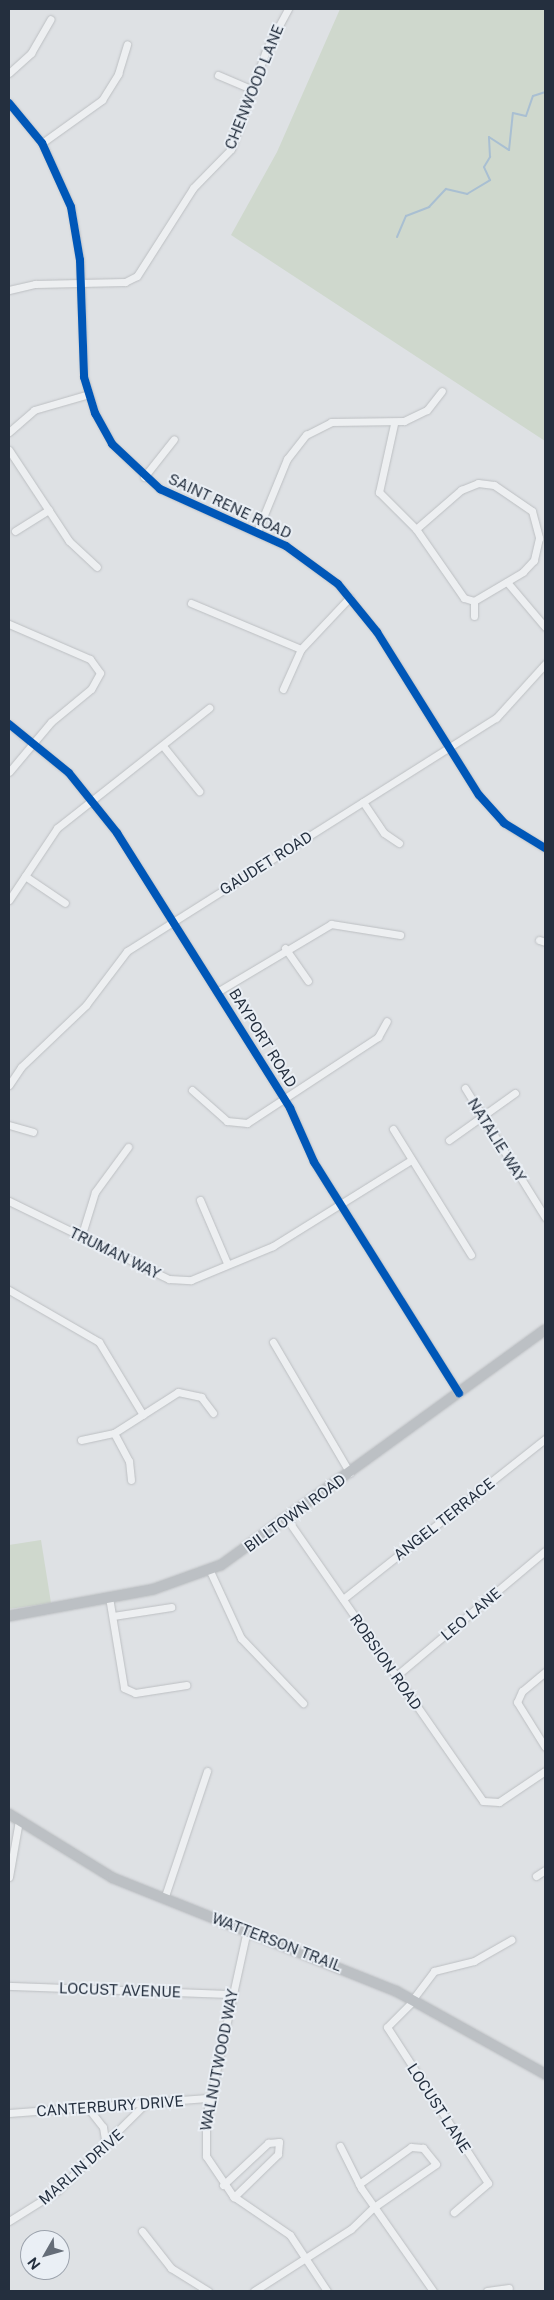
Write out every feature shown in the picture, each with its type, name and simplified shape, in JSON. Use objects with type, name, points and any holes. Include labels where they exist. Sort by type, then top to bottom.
[{"type":"main road","name":"BILLTOWN ROAD","points":[[9,1616],[181,1583],[210,1571],[287,1519],[545,1330]]},
{"type":"main road","name":"WATTERSON TRAIL","points":[[9,1814],[102,1872],[164,1899],[247,1930],[413,1999],[545,2074]]},
{"type":"street","name":"CHENWOOD LANE","points":[[9,290],[35,284],[125,282],[137,276],[192,188],[231,148],[266,50],[285,10]]},
{"type":"street","points":[[9,73],[31,53],[52,19]]},
{"type":"street","points":[[42,143],[102,100],[118,74],[127,44]]},
{"type":"street","points":[[218,75],[253,90]]},
{"type":"street","name":"SAINT RENE ROAD","points":[[9,103],[42,143],[71,207],[81,283],[83,365],[89,394],[112,444],[144,477],[174,497],[257,532],[312,563],[350,597],[377,632],[491,810],[545,848]]},
{"type":"street","points":[[257,532],[287,459],[306,435],[331,422],[394,424],[421,414],[442,391]]},
{"type":"street","points":[[9,432],[34,410],[89,394]]},
{"type":"street","points":[[394,424],[379,491],[416,529],[464,598],[474,601],[507,582],[531,565],[539,544],[535,516],[513,496],[490,484],[471,485],[416,529]]},
{"type":"street","points":[[144,477],[174,439]]},
{"type":"street","points":[[9,450],[69,541],[97,567]]},
{"type":"street","points":[[15,531],[49,510]]},
{"type":"street","points":[[507,582],[545,627]]},
{"type":"street","points":[[283,689],[301,649],[350,597]]},
{"type":"street","points":[[474,601],[474,616]]},
{"type":"street","points":[[191,603],[301,649]]},
{"type":"street","points":[[9,624],[90,659],[100,673],[91,689],[32,741],[9,772]]},
{"type":"street","name":"GAUDET ROAD","points":[[9,1085],[21,1067],[86,1006],[127,951],[504,711],[545,664]]},
{"type":"street","points":[[9,900],[58,828],[209,708]]},
{"type":"street","name":"BAYPORT ROAD","points":[[9,724],[32,741],[94,801],[285,1100],[340,1205],[460,1393]]},
{"type":"street","points":[[163,746],[199,791]]},
{"type":"street","points":[[363,802],[384,832],[399,843]]},
{"type":"street","points":[[25,876],[65,903]]},
{"type":"street","points":[[217,992],[285,948],[335,923],[400,935]]},
{"type":"street","points":[[285,948],[308,981]]},
{"type":"street","points":[[192,1090],[223,1119],[236,1125],[247,1123],[285,1100],[378,1037],[387,1021]]},
{"type":"street","name":"NATALIE WAY","points":[[465,1088],[545,1217]]},
{"type":"street","points":[[449,1140],[515,1093]]},
{"type":"street","points":[[9,1125],[33,1132]]},
{"type":"street","points":[[393,1129],[471,1255]]},
{"type":"street","points":[[82,1234],[94,1192],[128,1147]]},
{"type":"street","name":"TRUMAN WAY","points":[[9,1201],[82,1234],[168,1279],[191,1280],[273,1246],[411,1160]]},
{"type":"street","points":[[200,1200],[227,1264]]},
{"type":"street","points":[[9,1290],[99,1342],[143,1416]]},
{"type":"street","points":[[273,1342],[350,1473]]},
{"type":"street","points":[[81,1440],[114,1433],[178,1392],[201,1397],[213,1413]]},
{"type":"street","points":[[114,1433],[129,1461],[131,1480]]},
{"type":"street","name":"ANGEL TERRACE","points":[[343,1599],[545,1439]]},
{"type":"street","name":"ROBSION ROAD","points":[[287,1519],[486,1803],[499,1802],[545,1771]]},
{"type":"street","name":"LEO LANE","points":[[396,1676],[545,1551]]},
{"type":"street","points":[[210,1571],[242,1638],[303,1703]]},
{"type":"street","points":[[109,1597],[124,1688],[135,1693],[186,1685]]},
{"type":"street","points":[[113,1616],[171,1607]]},
{"type":"street","points":[[545,1672],[522,1691],[517,1702],[545,1747]]},
{"type":"street","points":[[164,1899],[207,1771]]},
{"type":"street","points":[[9,1877],[19,1820]]},
{"type":"street","points":[[536,1876],[545,1870]]},
{"type":"street","name":"WALNUTWOOD WAY","points":[[247,1930],[210,2098],[204,2148],[223,2185],[234,2197],[284,2230],[306,2257],[327,2291]]},
{"type":"street","points":[[413,1999],[434,1971],[474,1961],[512,1940]]},
{"type":"street","name":"LOCUST AVENUE","points":[[9,1986],[232,1994]]},
{"type":"street","name":"LOCUST LANE","points":[[413,1999],[387,2027],[488,2183],[454,2212]]},
{"type":"street","name":"CANTERBURY DRIVE","points":[[9,2113],[210,2098]]},
{"type":"street","name":"MARLIN DRIVE","points":[[9,2221],[47,2200],[106,2145],[146,2103]]},
{"type":"street","points":[[88,2108],[103,2127],[106,2145]]},
{"type":"street","points":[[223,2185],[268,2143],[279,2142],[278,2154],[234,2197]]},
{"type":"street","points":[[340,2146],[359,2184],[433,2291]]},
{"type":"street","points":[[254,2291],[351,2230],[374,2207],[436,2164],[416,2146],[359,2184]]},
{"type":"street","points":[[142,2231],[171,2268],[208,2291]]},
{"type":"street","points":[[487,2291],[509,2288]]},
{"type":"shaded area","points":[[340,9],[545,9],[545,441],[231,235],[277,152]]},
{"type":"shaded area","points":[[41,1540],[51,1603],[9,1609],[9,1545]]},
{"type":"waterway","points":[[397,237],[406,216],[429,207],[446,189],[467,194],[490,180],[484,167],[490,157],[489,137],[509,150],[513,113],[526,116],[533,96],[545,92]]},
{"type":"cycle path","points":[[9,103],[42,143],[71,207],[80,260],[84,377],[95,413],[112,444],[160,489],[286,546],[338,584],[377,632],[479,795],[504,823],[545,848]]},
{"type":"cycle path","points":[[9,724],[69,773],[117,833],[290,1108],[314,1162],[459,1393]]}]
